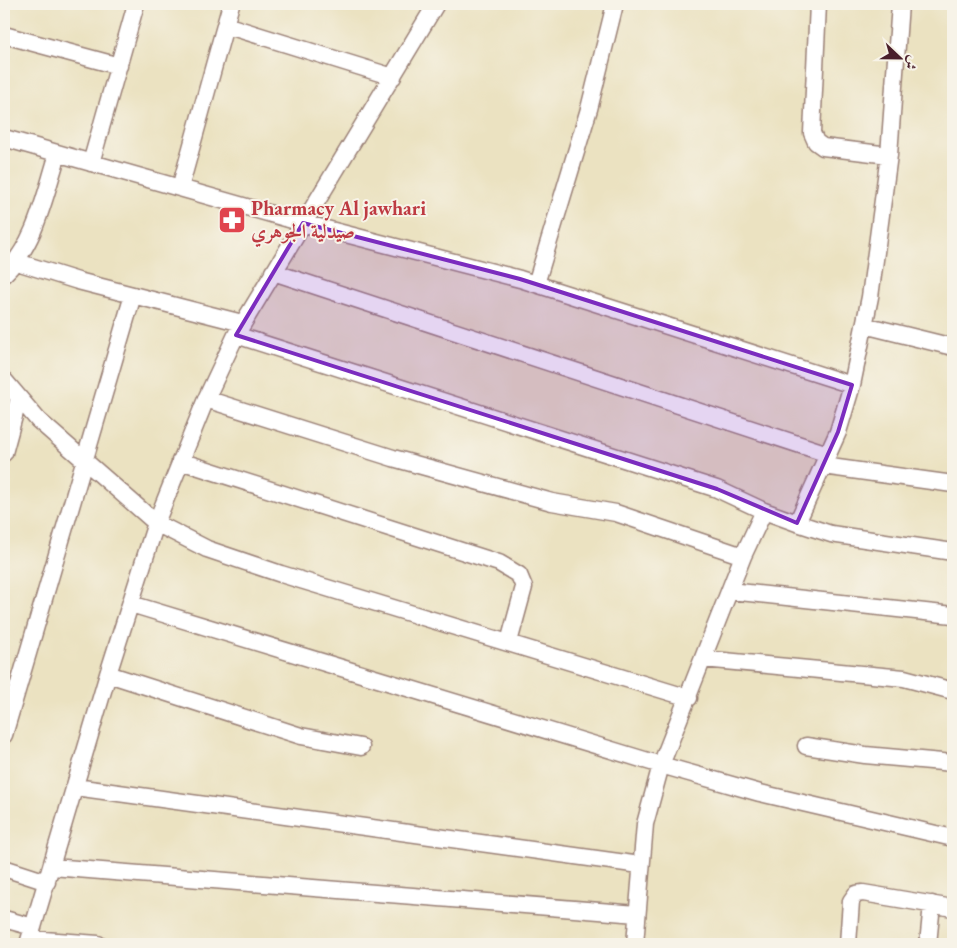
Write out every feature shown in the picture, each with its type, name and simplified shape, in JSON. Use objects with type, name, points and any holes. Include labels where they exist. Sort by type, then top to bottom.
[{"type":"street","points":[[91,163],[136,4]]},
{"type":"street","points":[[180,188],[231,4]]},
{"type":"street","points":[[31,937],[108,674],[156,523],[206,398],[239,329],[436,4]]},
{"type":"street","points":[[536,284],[589,109],[615,4]]},
{"type":"street","points":[[818,4],[812,133],[816,142],[823,147],[889,154]]},
{"type":"street","points":[[797,523],[838,432],[852,385],[864,325],[889,154],[900,4]]},
{"type":"street","points":[[225,25],[393,77]]},
{"type":"street","points":[[4,34],[119,66]]},
{"type":"street","points":[[4,138],[302,223],[536,284],[852,385]]},
{"type":"street","points":[[4,274],[16,262],[28,242],[58,154]]},
{"type":"street","points":[[16,262],[132,295],[239,329],[717,489],[764,511],[831,534],[953,552]]},
{"type":"street","points":[[273,272],[826,460],[953,484]]},
{"type":"street","points":[[4,735],[132,295]]},
{"type":"street","points":[[864,325],[953,347]]},
{"type":"street","points":[[4,380],[38,420],[156,523],[207,549],[272,571],[689,698]]},
{"type":"street","points":[[4,452],[19,398]]},
{"type":"street","points":[[206,398],[393,458],[552,502],[616,513],[743,556]]},
{"type":"street","points":[[180,461],[499,563],[518,575],[524,586],[509,642]]},
{"type":"street","points":[[635,944],[640,865],[645,824],[661,765],[689,698],[743,556],[764,511]]},
{"type":"street","points":[[730,591],[953,615]]},
{"type":"street","points":[[131,604],[661,765],[760,793],[953,838]]},
{"type":"street","points":[[703,659],[904,678],[953,691]]},
{"type":"street","points":[[108,674],[301,736],[361,747]]},
{"type":"street","points":[[806,746],[865,755],[953,763]]},
{"type":"street","points":[[75,787],[640,865]]},
{"type":"street","points":[[4,868],[49,874],[637,914]]},
{"type":"street","points":[[848,944],[851,901],[856,894],[863,892],[953,908]]},
{"type":"street","points":[[928,944],[932,904]]},
{"type":"street","points":[[4,919],[31,937],[98,944]]},
{"type":"highlighted area","points":[[303,223],[520,279],[852,385],[838,432],[797,523],[717,489],[236,335]]},
{"type":"place","name":"Pharmacy Al jawhari صيدلية الجوهري","points":[[232,220]]}]
